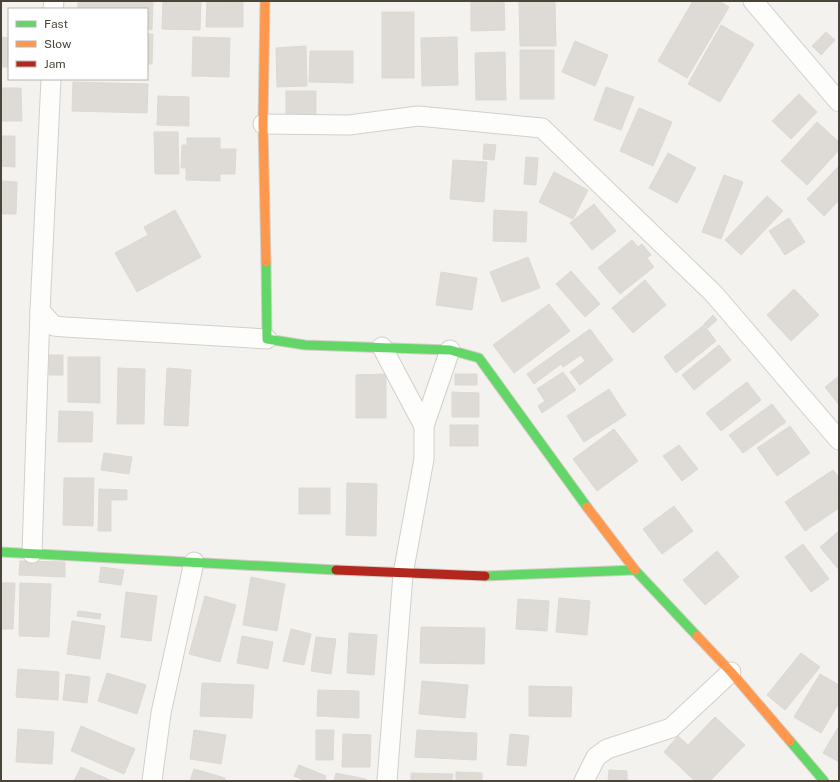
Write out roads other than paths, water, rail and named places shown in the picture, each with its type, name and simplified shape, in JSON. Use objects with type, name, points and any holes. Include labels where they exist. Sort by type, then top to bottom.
[{"type":"street","points":[[265,1],[263,124],[267,339]]},
{"type":"street","points":[[753,1],[839,102]]},
{"type":"street","points":[[32,553],[40,311],[51,80]]},
{"type":"street","points":[[263,124],[349,126],[418,116],[542,128],[714,294],[839,440]]},
{"type":"street","points":[[40,311],[54,326],[267,339],[305,345],[450,350],[479,358],[535,437],[635,570],[732,672],[824,781]]},
{"type":"street","points":[[382,347],[424,426]]},
{"type":"street","points":[[387,781],[403,574],[424,459],[424,426],[450,350]]},
{"type":"street","points":[[1,552],[403,574],[499,576],[635,570]]},
{"type":"street","points":[[152,781],[161,713],[194,562]]},
{"type":"street","points":[[584,781],[596,757],[607,749],[671,728],[732,672]]}]
